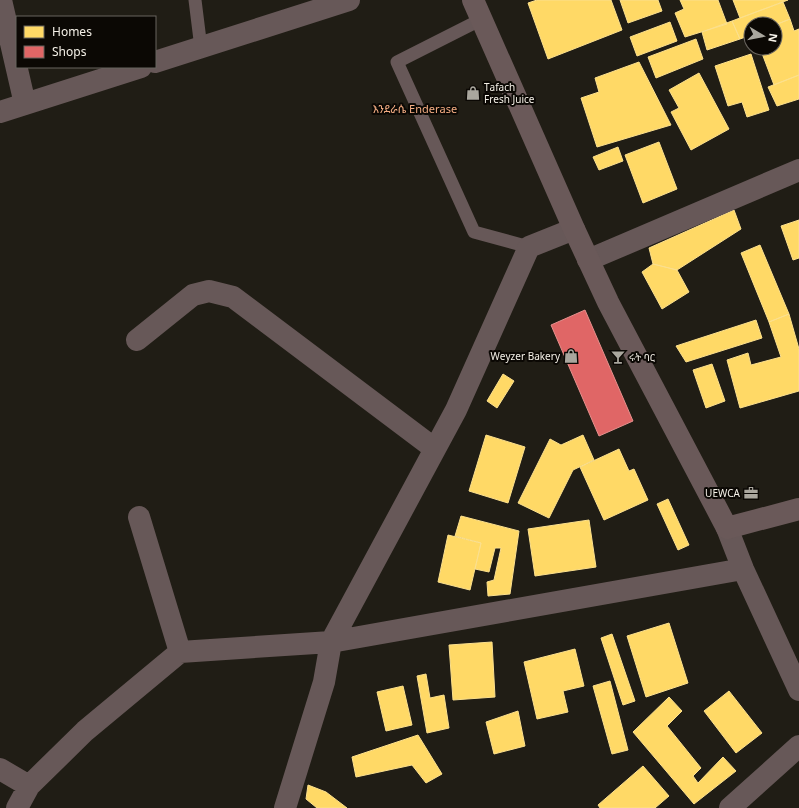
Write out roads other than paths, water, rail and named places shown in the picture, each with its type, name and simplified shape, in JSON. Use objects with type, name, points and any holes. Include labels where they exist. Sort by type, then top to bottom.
[{"type":"main road","points":[[478,10],[574,229],[608,302],[727,528],[799,509]]},
{"type":"street","points":[[1,0],[16,65]]},
{"type":"street","points":[[156,62],[349,0]]},
{"type":"street","points":[[17,68],[25,104]]},
{"type":"street","points":[[0,112],[138,68]]},
{"type":"street","points":[[588,260],[799,170]]},
{"type":"street","points":[[285,808],[324,682],[330,642],[456,410],[529,247],[574,229]]},
{"type":"street","points":[[137,340],[193,295],[209,291],[233,297],[435,449]]},
{"type":"street","points":[[139,517],[180,652]]},
{"type":"street","points":[[727,528],[743,569],[799,690]]},
{"type":"street","points":[[17,808],[29,786],[85,732],[180,652],[330,642],[743,569]]},
{"type":"street","points":[[730,808],[799,746]]},
{"type":"street","points":[[0,769],[29,786]]},
{"type":"lane","points":[[195,0],[201,48]]},
{"type":"lane","points":[[478,10],[397,62],[474,232],[529,247]]},
{"type":"place","name":"Tafach Fresh Juice","points":[[473,93]]},
{"type":"place","name":"Weyzer Bakery","points":[[571,356]]},
{"type":"place","name":"ሩት ባር","points":[[618,357]]},
{"type":"place","name":"UEWCA","points":[[751,493]]},
{"type":"district","name":"እንደራሴ Enderase","points":[[415,109]]}]
